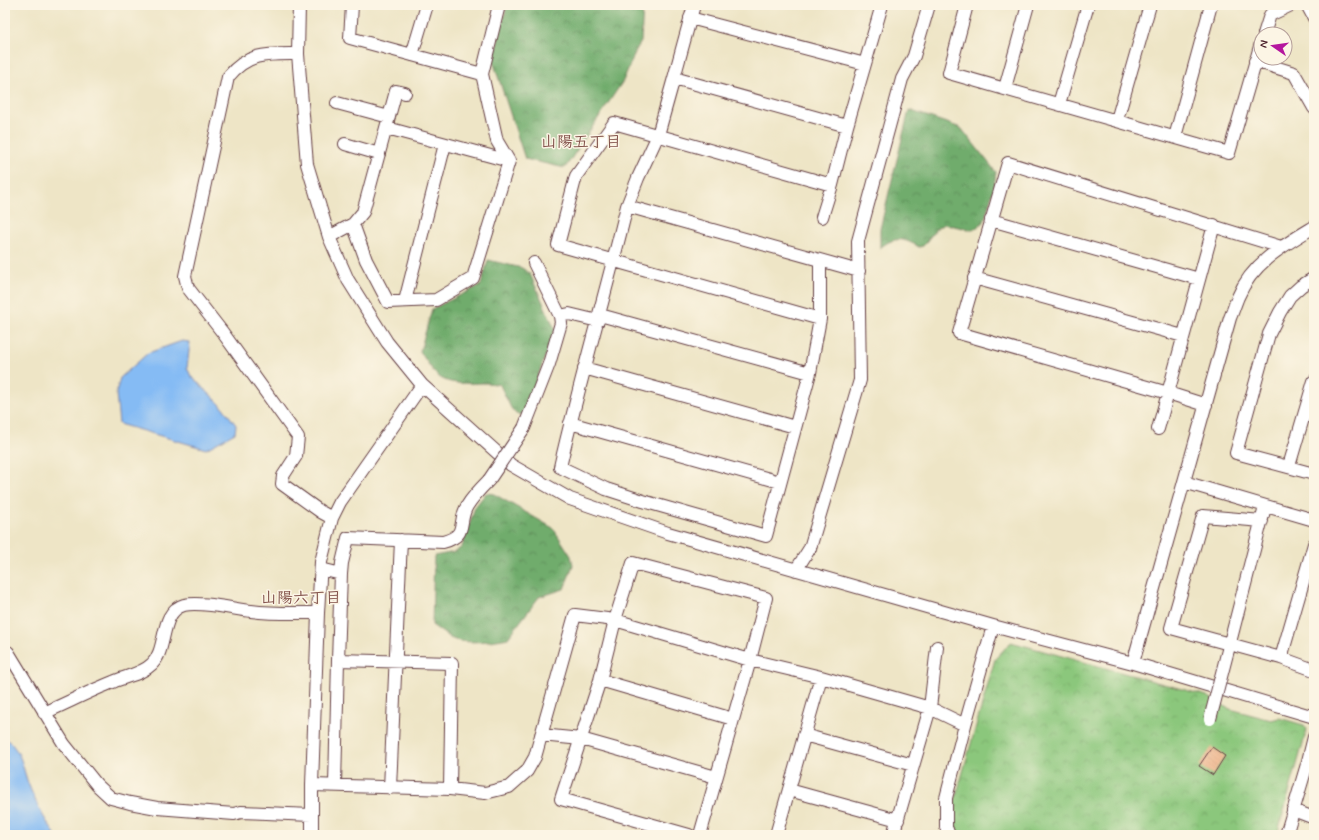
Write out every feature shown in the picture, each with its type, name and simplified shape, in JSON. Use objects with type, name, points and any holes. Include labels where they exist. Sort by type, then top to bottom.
[{"type":"street","points":[[299,5],[298,54],[307,164],[329,237],[352,286],[387,342],[422,385],[511,465],[570,499],[668,533],[993,626],[1133,663],[1314,717]]},
{"type":"street","points":[[352,5],[350,38],[482,74]]},
{"type":"street","points":[[412,55],[427,5]]},
{"type":"street","points":[[353,224],[366,260],[388,302],[436,300],[473,278],[508,161],[497,142],[482,74],[499,5]]},
{"type":"street","points":[[694,5],[658,135],[627,206],[599,318],[584,368],[560,467],[606,489],[658,506],[766,536],[810,373],[820,319],[820,260]]},
{"type":"street","points":[[796,570],[810,548],[860,380],[858,241],[902,79],[914,56],[929,5]]},
{"type":"street","points":[[967,5],[949,73],[1229,153],[1255,66]]},
{"type":"street","points":[[1005,88],[1028,5]]},
{"type":"street","points":[[1059,104],[1088,5]]},
{"type":"street","points":[[1117,120],[1150,5]]},
{"type":"street","points":[[1175,137],[1211,5]]},
{"type":"street","points":[[1265,26],[1266,10],[1291,5]]},
{"type":"street","points":[[1307,5],[1314,18]]},
{"type":"street","points":[[822,217],[865,64],[879,6]]},
{"type":"street","points":[[690,18],[865,64]]},
{"type":"street","points":[[298,54],[268,54],[248,59],[236,67],[228,77],[185,276],[188,288],[224,333],[298,437],[296,456],[283,476],[282,484],[321,512],[332,518]]},
{"type":"street","points":[[1272,66],[1294,73],[1314,108]]},
{"type":"street","points":[[674,78],[847,126]]},
{"type":"street","points":[[329,237],[353,224],[363,212],[396,91],[405,93]]},
{"type":"street","points":[[337,103],[445,144],[508,161]]},
{"type":"street","points":[[820,319],[558,245],[576,176],[614,123],[832,185]]},
{"type":"street","points":[[345,144],[379,154]]},
{"type":"street","points":[[405,301],[445,144]]},
{"type":"street","points":[[1206,405],[959,333],[1008,163],[1281,246]]},
{"type":"street","points":[[627,206],[859,271]]},
{"type":"street","points":[[991,220],[1199,279]]},
{"type":"street","points":[[1158,429],[1214,225]]},
{"type":"street","points":[[1133,663],[1230,318],[1238,296],[1250,277],[1265,259],[1281,246],[1314,227]]},
{"type":"street","points":[[335,786],[341,574],[348,538],[444,542],[452,540],[458,536],[466,507],[476,493],[489,480],[524,428],[549,364],[561,324],[560,316],[534,263]]},
{"type":"street","points":[[974,278],[1183,336]]},
{"type":"street","points":[[1314,278],[1300,286],[1290,296],[1280,312],[1270,334],[1236,453],[1290,466],[1314,474]]},
{"type":"street","points":[[560,316],[569,314],[599,318],[810,373]]},
{"type":"street","points":[[584,368],[796,427]]},
{"type":"street","points":[[1290,466],[1314,381]]},
{"type":"street","points":[[312,835],[312,785],[321,562],[332,518],[340,502],[422,385]]},
{"type":"street","points":[[570,423],[780,482]]},
{"type":"street","points":[[1184,482],[1314,520]]},
{"type":"street","points":[[1210,719],[1265,506]]},
{"type":"street","points":[[1262,521],[1203,516],[1171,628],[1228,647],[1281,658],[1314,670]]},
{"type":"street","points":[[390,788],[401,540]]},
{"type":"street","points":[[1281,658],[1314,544]]},
{"type":"street","points":[[689,835],[561,799],[600,680],[615,620],[633,563],[766,598],[750,660],[700,835]]},
{"type":"street","points":[[321,569],[341,574]]},
{"type":"street","points":[[44,713],[113,682],[144,670],[153,663],[159,654],[169,616],[184,605],[202,604],[252,612],[318,613]]},
{"type":"street","points":[[312,785],[450,789],[484,793],[509,787],[528,771],[535,757],[575,615],[615,620],[750,660],[820,677],[930,708],[965,725]]},
{"type":"street","points":[[949,835],[946,827],[946,798],[993,626]]},
{"type":"street","points":[[893,835],[930,708],[937,647]]},
{"type":"street","points":[[8,652],[64,744],[97,785],[111,798],[130,803],[180,811],[234,814],[241,812],[312,815]]},
{"type":"street","points":[[338,660],[452,663],[450,789]]},
{"type":"street","points":[[776,835],[820,677]]},
{"type":"street","points":[[600,680],[733,719]]},
{"type":"street","points":[[804,734],[914,765]]},
{"type":"street","points":[[541,735],[580,739],[716,777]]},
{"type":"street","points":[[1286,835],[1314,737]]},
{"type":"street","points":[[788,790],[898,820]]},
{"type":"street","points":[[1293,810],[1314,818]]},
{"type":"green space","points":[[507,5],[642,5],[643,7],[641,42],[623,81],[565,168],[525,159],[493,61]]},
{"type":"green space","points":[[909,110],[961,128],[996,172],[994,187],[984,222],[973,230],[944,224],[936,229],[923,246],[919,247],[904,240],[895,240],[880,248],[880,229]]},
{"type":"green space","points":[[488,260],[522,268],[530,274],[555,329],[524,415],[516,414],[511,408],[500,385],[492,383],[456,383],[440,378],[434,372],[420,351],[432,309],[481,285]]},
{"type":"green space","points":[[486,493],[494,494],[553,528],[571,556],[573,565],[564,589],[539,597],[508,638],[479,642],[455,640],[432,625],[434,556],[455,552],[462,547],[475,507]]},
{"type":"green space","points":[[1011,642],[1207,696],[1230,709],[1271,720],[1279,718],[1304,725],[1307,729],[1277,835],[953,835],[953,807],[995,659]]},
{"type":"water","points":[[182,341],[190,342],[187,368],[191,376],[221,405],[236,425],[235,433],[206,449],[119,424],[116,393],[120,378],[148,353]]},
{"type":"water","points":[[5,737],[18,754],[37,803],[56,835],[5,835]]},
{"type":"building","points":[[1212,747],[1225,756],[1213,775],[1199,766]]},
{"type":"district","name":"山陽五丁目","points":[[581,142]]},
{"type":"district","name":"山陽六丁目","points":[[301,598]]}]
